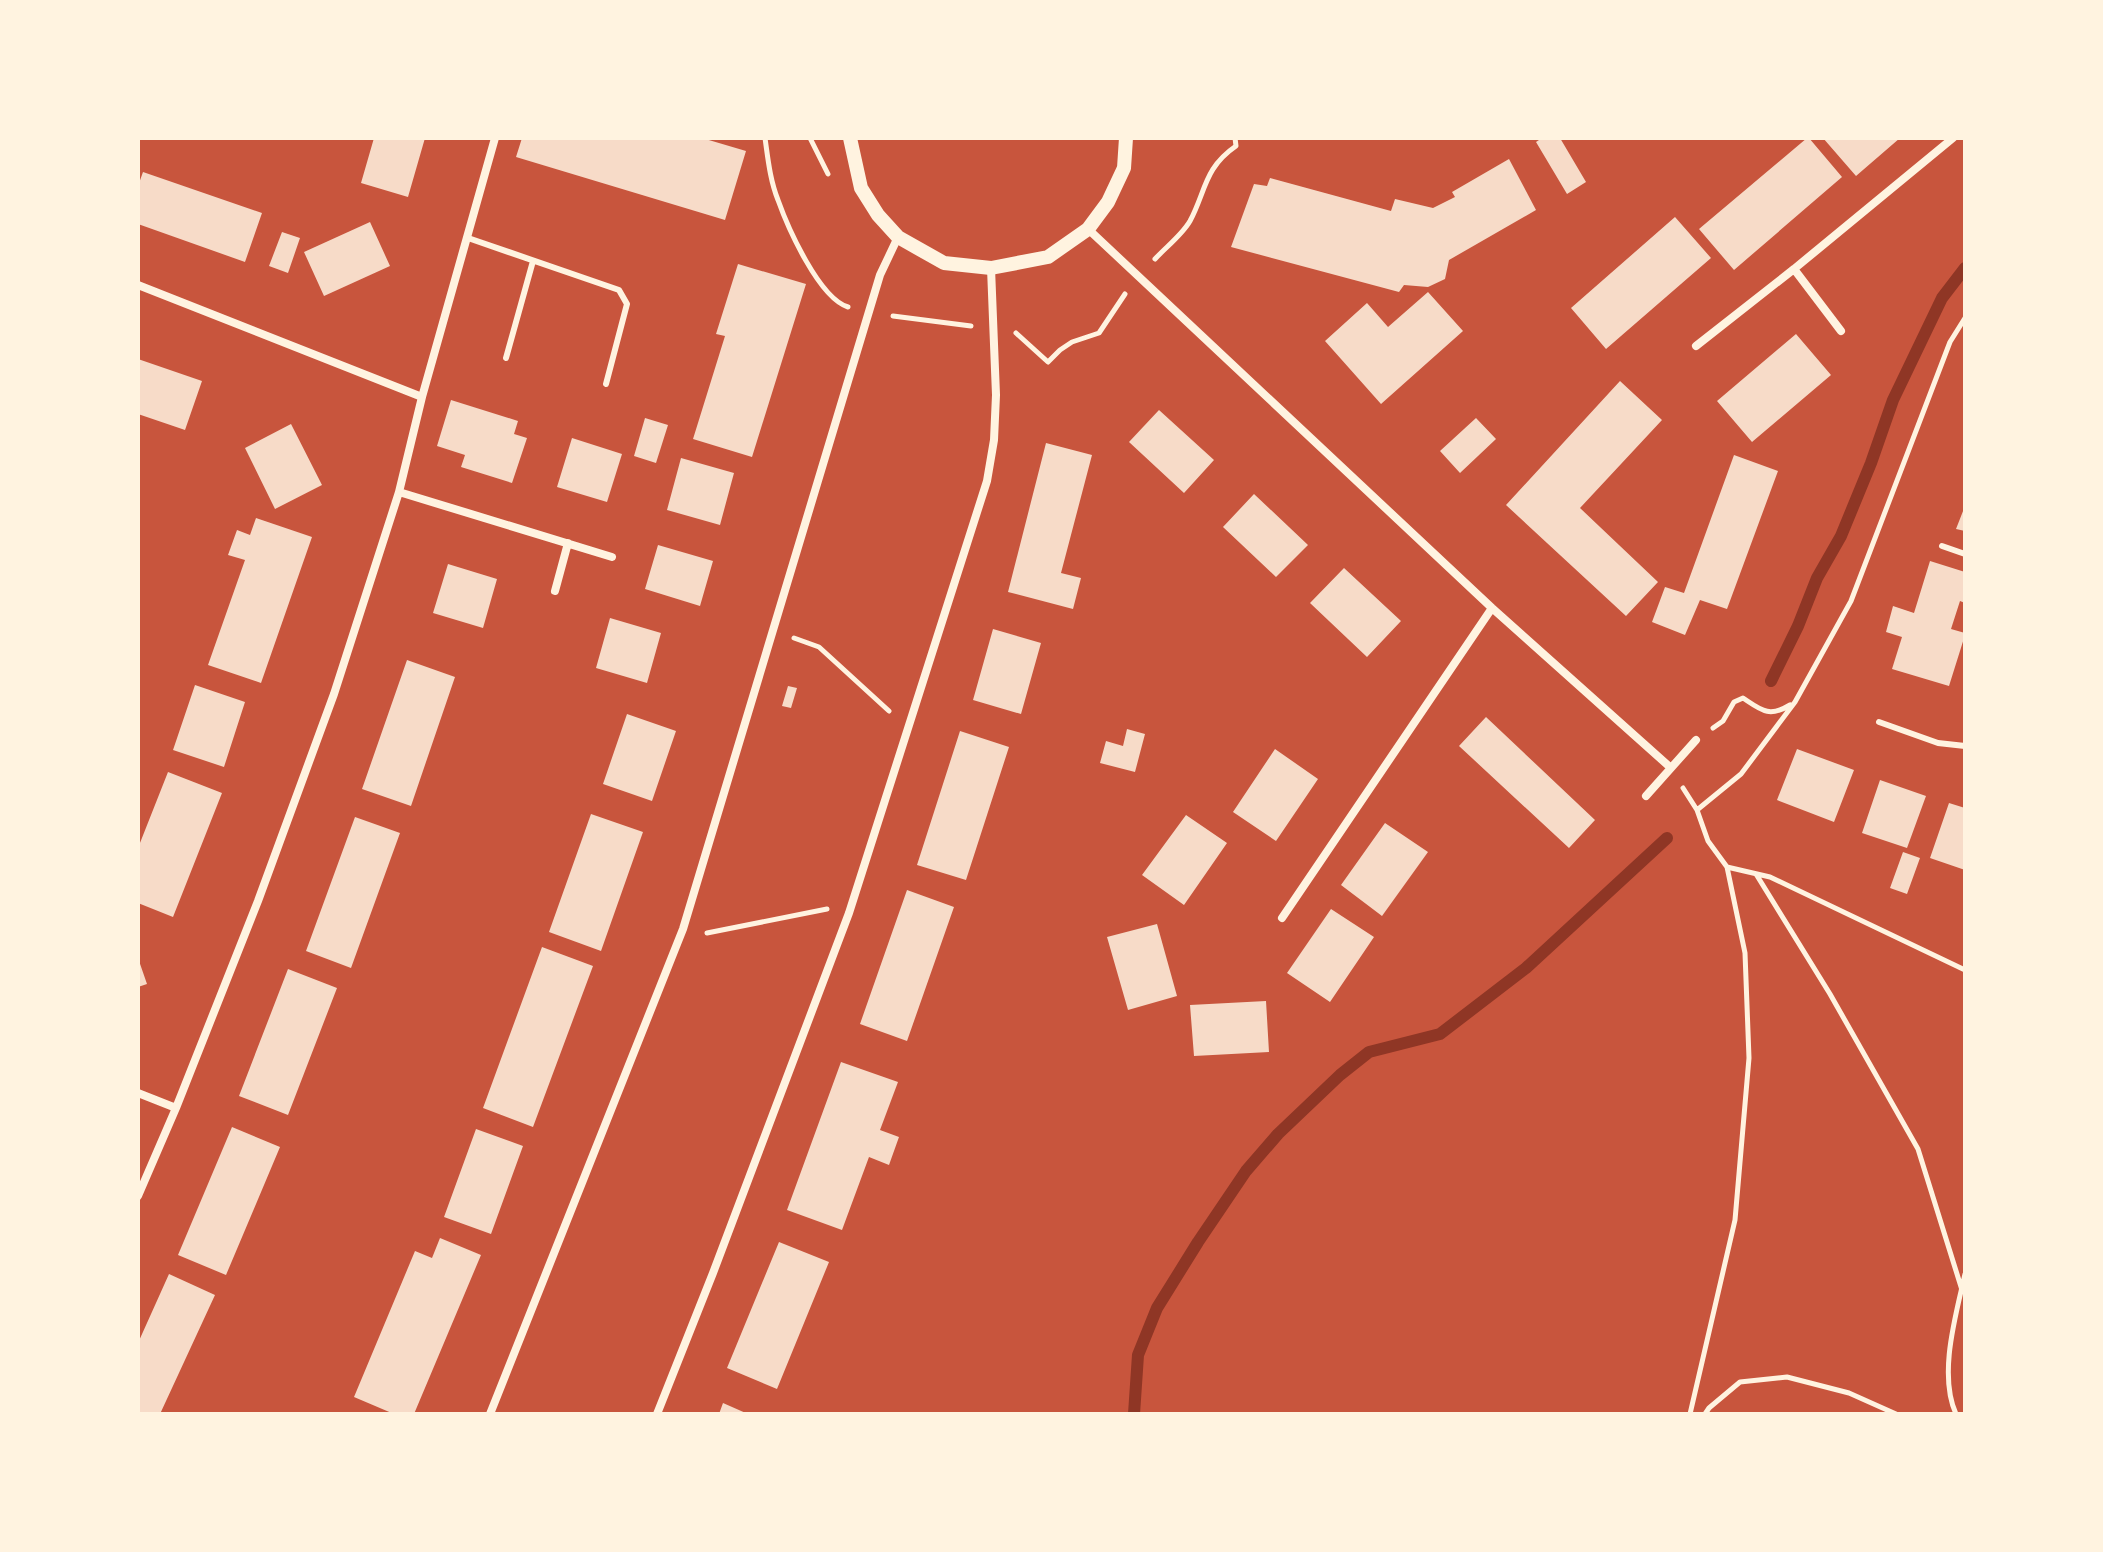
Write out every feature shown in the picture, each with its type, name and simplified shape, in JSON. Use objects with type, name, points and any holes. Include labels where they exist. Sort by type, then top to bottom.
[{"type":"street","points":[[138,1196],[258,901],[334,694],[399,492],[422,397],[495,138]]},
{"type":"street","points":[[850,138],[861,188],[878,215],[898,237],[944,263],[991,268],[1048,257],[1088,229],[1108,202],[1124,168],[1126,138]]},
{"type":"street","points":[[1696,346],[1953,138]]},
{"type":"street","points":[[1088,229],[1492,608],[1671,768]]},
{"type":"street","points":[[490,1414],[683,929],[880,275],[898,237]]},
{"type":"street","points":[[657,1414],[849,913],[987,481],[994,440],[996,395],[991,268]]},
{"type":"street","points":[[1794,269],[1841,331]]},
{"type":"street","points":[[138,285],[422,397]]},
{"type":"street","points":[[399,492],[612,557]]},
{"type":"street","points":[[555,591],[568,543]]},
{"type":"street","points":[[1282,918],[1492,608]]},
{"type":"street","points":[[1646,796],[1696,740]]},
{"type":"street","points":[[138,1093],[176,1108]]},
{"type":"lane","points":[[468,238],[619,290],[627,304],[606,384]]},
{"type":"lane","points":[[506,358],[533,261]]},
{"type":"lane","points":[[1942,546],[1965,554]]},
{"type":"lane","points":[[1879,722],[1938,743],[1965,746]]},
{"type":"path","points":[[1697,810],[1741,774],[1795,702],[1851,601],[1950,342],[1965,318]]},
{"type":"path","points":[[774,631],[819,647],[887,711],[913,717]]},
{"type":"path","points":[[1696,740],[1723,721],[1734,702],[1743,698],[1764,712],[1780,711],[1795,702]]},
{"type":"path","points":[[1671,768],[1697,810],[1708,841],[1727,867],[1745,953],[1749,1058],[1735,1220],[1690,1414]]},
{"type":"path","points":[[1727,867],[1770,877],[1965,970]]},
{"type":"path","points":[[1756,874],[1830,994],[1918,1149],[1962,1290]]},
{"type":"path","points":[[683,929],[705,934],[831,908],[849,913]]},
{"type":"path","points":[[1956,1414],[1951,1402],[1949,1349],[1965,1274]]},
{"type":"path","points":[[1705,1414],[1740,1382],[1787,1377],[1849,1393],[1896,1414]]},
{"type":"building","points":[[374,138],[425,138],[408,197],[361,183]]},
{"type":"building","points":[[522,138],[702,138],[746,151],[725,220],[516,157]]},
{"type":"building","points":[[1542,138],[1560,138],[1586,182],[1567,194],[1536,142]]},
{"type":"building","points":[[1807,138],[1842,177],[1734,270],[1699,229]]},
{"type":"building","points":[[1823,138],[1900,138],[1856,176]]},
{"type":"building","points":[[1509,159],[1536,210],[1449,260],[1445,279],[1428,287],[1404,285],[1399,292],[1231,247],[1254,184],[1267,186],[1270,178],[1391,211],[1395,199],[1433,208],[1455,197],[1452,192]]},
{"type":"building","points":[[143,172],[262,213],[245,262],[138,224],[138,186]]},
{"type":"building","points":[[1675,217],[1711,258],[1606,349],[1571,308]]},
{"type":"building","points":[[370,222],[390,266],[324,296],[304,252]]},
{"type":"building","points":[[282,232],[300,238],[288,273],[269,266]]},
{"type":"building","points":[[738,264],[806,284],[752,457],[693,439],[725,336],[716,334]]},
{"type":"building","points":[[1428,292],[1463,331],[1381,404],[1325,341],[1367,303],[1388,327]]},
{"type":"building","points":[[1796,334],[1831,375],[1752,442],[1717,401]]},
{"type":"building","points":[[138,359],[202,381],[185,430],[138,414]]},
{"type":"building","points":[[1620,381],[1662,420],[1580,508],[1658,582],[1626,616],[1506,505]]},
{"type":"building","points":[[451,400],[518,421],[514,434],[527,438],[512,483],[461,467],[465,455],[437,446]]},
{"type":"building","points":[[1159,410],[1214,460],[1184,493],[1129,442]]},
{"type":"building","points":[[645,418],[668,425],[656,463],[634,456]]},
{"type":"building","points":[[1476,418],[1496,439],[1460,473],[1440,451]]},
{"type":"building","points":[[291,424],[322,485],[275,509],[245,448]]},
{"type":"building","points":[[572,438],[622,454],[607,502],[557,487]]},
{"type":"building","points":[[1046,443],[1092,455],[1061,573],[1081,578],[1073,609],[1008,592]]},
{"type":"building","points":[[1734,455],[1778,471],[1727,609],[1700,600],[1685,635],[1652,622],[1665,587],[1684,593]]},
{"type":"building","points":[[681,458],[734,473],[720,525],[667,510]]},
{"type":"building","points":[[1254,494],[1308,545],[1276,577],[1223,527]]},
{"type":"building","points":[[1965,506],[1965,531],[1956,529]]},
{"type":"building","points":[[256,518],[312,537],[261,683],[208,665],[245,560],[228,555],[237,530],[250,535]]},
{"type":"building","points":[[658,545],[713,561],[700,606],[645,589]]},
{"type":"building","points":[[1930,561],[1965,572],[1965,603],[1960,601],[1951,629],[1965,635],[1949,686],[1892,669],[1902,637],[1886,632],[1893,606],[1914,613]]},
{"type":"building","points":[[448,564],[497,579],[483,628],[433,613]]},
{"type":"building","points":[[1344,568],[1401,621],[1367,657],[1310,603]]},
{"type":"building","points":[[610,618],[661,633],[647,683],[596,668]]},
{"type":"building","points":[[993,629],[1041,643],[1021,714],[973,700]]},
{"type":"building","points":[[407,660],[455,677],[411,806],[362,789]]},
{"type":"building","points":[[195,685],[245,702],[224,767],[173,750]]},
{"type":"building","points":[[788,686],[797,688],[791,708],[782,706]]},
{"type":"building","points":[[627,714],[676,731],[652,801],[603,784]]},
{"type":"building","points":[[1486,717],[1595,820],[1569,848],[1459,746]]},
{"type":"building","points":[[1127,729],[1145,734],[1135,772],[1100,763],[1106,741],[1123,746]]},
{"type":"building","points":[[960,731],[1009,747],[966,880],[917,865]]},
{"type":"building","points":[[1275,749],[1318,779],[1276,841],[1233,812]]},
{"type":"building","points":[[1797,749],[1854,770],[1834,822],[1777,800]]},
{"type":"building","points":[[168,772],[222,793],[173,917],[138,903],[138,848]]},
{"type":"building","points":[[1880,780],[1926,796],[1907,848],[1862,833]]},
{"type":"building","points":[[1949,803],[1965,808],[1965,870],[1930,858]]},
{"type":"building","points":[[591,814],[643,832],[601,951],[549,932]]},
{"type":"building","points":[[1186,815],[1227,843],[1184,905],[1142,875]]},
{"type":"building","points":[[355,817],[400,833],[351,968],[306,951]]},
{"type":"building","points":[[1385,823],[1428,852],[1382,916],[1341,885]]},
{"type":"building","points":[[1903,852],[1920,858],[1907,894],[1890,888]]},
{"type":"building","points":[[907,890],[954,907],[907,1041],[860,1024]]},
{"type":"building","points":[[1331,909],[1374,937],[1330,1002],[1287,973]]},
{"type":"building","points":[[1157,924],[1177,996],[1128,1010],[1107,937]]},
{"type":"building","points":[[542,947],[593,966],[533,1127],[483,1108]]},
{"type":"building","points":[[138,958],[147,984],[138,987]]},
{"type":"building","points":[[288,969],[337,988],[288,1115],[239,1096]]},
{"type":"building","points":[[1266,1001],[1269,1052],[1194,1056],[1190,1005]]},
{"type":"building","points":[[841,1062],[898,1082],[880,1130],[899,1137],[889,1165],[869,1157],[842,1230],[787,1210]]},
{"type":"building","points":[[232,1127],[280,1147],[226,1275],[178,1255]]},
{"type":"building","points":[[476,1129],[523,1146],[491,1234],[444,1217]]},
{"type":"building","points":[[440,1238],[481,1255],[414,1414],[394,1414],[354,1397],[415,1251],[432,1258]]},
{"type":"building","points":[[779,1242],[829,1262],[777,1389],[727,1368]]},
{"type":"building","points":[[169,1274],[215,1295],[160,1414],[138,1414],[138,1343]]},
{"type":"building","points":[[723,1403],[748,1414],[719,1414]]},
{"type":"waterway","points":[[1771,681],[1817,578],[1841,536],[1893,400],[1942,298],[1965,268]]},
{"type":"waterway","points":[[1134,1414],[1138,1355],[1157,1308],[1246,1171],[1278,1134],[1369,1052],[1440,1034],[1526,968],[1667,838]]}]
